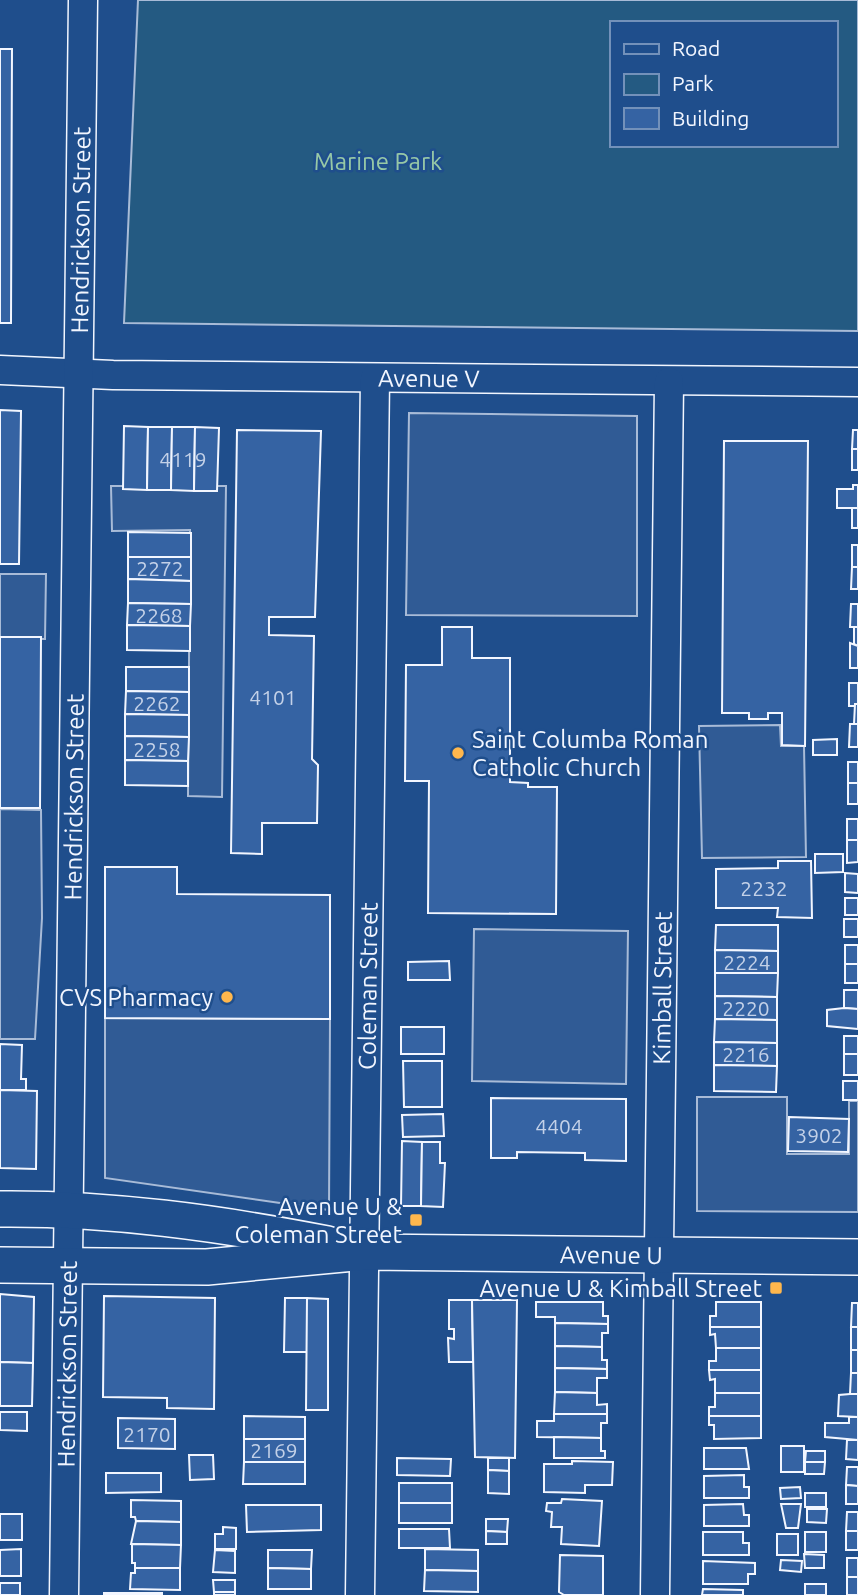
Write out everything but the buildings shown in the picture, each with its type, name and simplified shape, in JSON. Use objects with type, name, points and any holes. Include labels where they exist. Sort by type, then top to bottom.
[{"type":"main road","name":"Avenue U","points":[[0,1209],[68,1209],[219,1223],[365,1252]]},
{"type":"main road","name":"Avenue U","points":[[0,1265],[207,1267],[365,1252],[858,1256]]},
{"type":"street","name":"Hendrickson Street","points":[[64,1595],[83,0]]},
{"type":"street","name":"Avenue V","points":[[0,370],[80,374],[858,382]]},
{"type":"street","name":"Coleman Street","points":[[360,1595],[375,378]]},
{"type":"street","name":"Kimball Street","points":[[655,1595],[669,382]]},
{"type":"green space","name":"Marine Park","points":[[138,0],[858,0],[858,331],[124,323]]},
{"type":"shaded area","points":[[409,413],[637,416],[637,616],[406,615]]},
{"type":"shaded area","points":[[111,486],[226,486],[222,797],[188,796],[190,530],[112,531]]},
{"type":"shaded area","points":[[0,574],[46,574],[45,639],[0,638]]},
{"type":"shaded area","points":[[780,725],[781,746],[804,746],[806,857],[702,858],[699,726]]},
{"type":"shaded area","points":[[0,809],[41,810],[42,918],[35,1039],[0,1039]]},
{"type":"shaded area","points":[[474,929],[628,931],[626,1084],[472,1081]]},
{"type":"shaded area","points":[[105,1018],[330,1019],[329,1210],[105,1178]]},
{"type":"shaded area","points":[[697,1097],[787,1097],[787,1154],[849,1154],[849,1101],[858,1101],[858,1212],[697,1211]]},
{"type":"place","name":"Saint Columba Roman Catholic Church","points":[[458,753]]},
{"type":"place","name":"CVS Pharmacy","points":[[227,997]]},
{"type":"place","name":"Avenue U & Coleman Street","points":[[416,1220]]},
{"type":"place","name":"Avenue U & Kimball Street","points":[[776,1288]]}]
